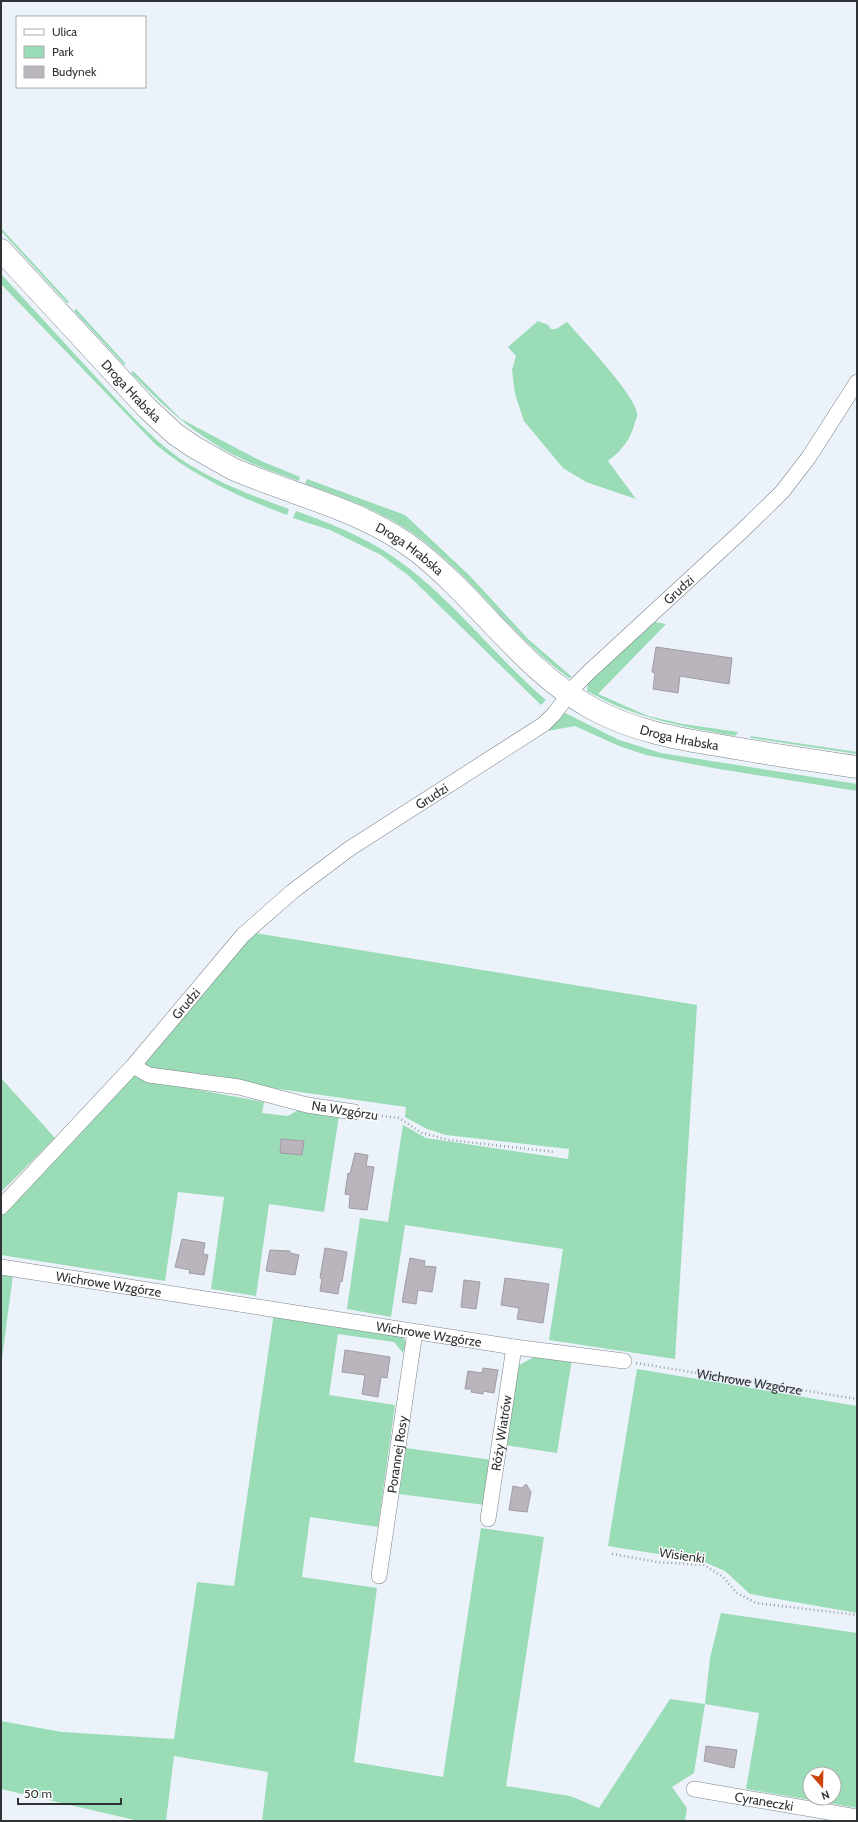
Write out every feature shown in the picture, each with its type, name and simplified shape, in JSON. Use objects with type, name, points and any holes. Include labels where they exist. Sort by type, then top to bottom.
[{"type":"street","name":"Droga Hrabska","points":[[1,250],[147,408],[175,434],[201,451],[234,469],[356,516],[402,541],[432,564],[516,649],[569,695],[607,716],[652,733],[741,749],[857,767]]},
{"type":"street","name":"Grudzi","points":[[1,1207],[132,1066],[243,935],[293,891],[349,849],[544,724],[590,671],[743,530],[782,492],[809,457],[857,382]]},
{"type":"street","name":"Na Wzgórzu","points":[[132,1066],[149,1075],[239,1087],[307,1104],[354,1112]]},
{"type":"street","name":"Wichrowe Wzgórze","points":[[1,1267],[414,1332],[624,1361]]},
{"type":"street","name":"Porannej Rosy","points":[[379,1576],[414,1332]]},
{"type":"street","name":"Róży Wiatrów","points":[[488,1519],[514,1347]]},
{"type":"street","name":"Cyraneczki","points":[[694,1789],[857,1817]]},
{"type":"path","name":"Na Wzgórzu","points":[[354,1112],[399,1118],[422,1133],[449,1140],[555,1152]]},
{"type":"path","name":"Wichrowe Wzgórze","points":[[624,1361],[857,1399]]},
{"type":"path","name":"Wisienki","points":[[612,1554],[657,1562],[704,1565],[723,1577],[737,1593],[756,1603],[857,1615]]},
{"type":"green space","points":[[1,228],[69,302],[67,303],[1,231]]},
{"type":"green space","points":[[1,274],[124,408],[167,449],[179,458],[218,481],[289,509],[287,515],[218,485],[170,456],[155,444],[1,284]]},
{"type":"green space","points":[[76,309],[126,364],[124,365],[74,311]]},
{"type":"green space","points":[[538,321],[548,325],[551,329],[556,329],[567,322],[618,381],[634,405],[637,415],[631,434],[618,453],[608,461],[636,499],[586,482],[563,468],[524,421],[515,394],[512,370],[516,356],[508,347]]},
{"type":"green space","points":[[133,371],[181,419],[261,461],[300,477],[299,481],[245,461],[203,437],[181,420],[161,402],[131,373]]},
{"type":"green space","points":[[307,479],[405,515],[471,577],[528,639],[572,677],[569,678],[549,663],[513,629],[462,575],[425,542],[383,515],[337,495],[305,484]]},
{"type":"green space","points":[[296,511],[358,536],[392,556],[433,589],[546,700],[541,705],[409,576],[381,555],[330,530],[293,518]]},
{"type":"green space","points":[[655,622],[666,624],[598,694],[648,716],[683,724],[738,732],[735,736],[678,725],[641,715],[587,691],[588,682]]},
{"type":"green space","points":[[563,712],[619,740],[661,753],[857,784],[857,791],[713,768],[646,755],[619,746],[575,726],[548,731]]},
{"type":"green space","points":[[750,736],[857,752],[857,754],[751,738]]},
{"type":"green space","points":[[255,933],[697,1005],[675,1359],[549,1340],[563,1249],[405,1225],[391,1317],[347,1309],[360,1218],[388,1222],[403,1125],[426,1138],[568,1159],[569,1149],[446,1135],[427,1129],[405,1117],[406,1107],[151,1071],[141,1064],[199,993]]},
{"type":"green space","points":[[132,1074],[155,1082],[264,1102],[262,1113],[288,1116],[298,1110],[339,1116],[324,1212],[269,1204],[256,1296],[211,1289],[224,1197],[178,1192],[165,1281],[1,1255],[1,1215]]},
{"type":"green space","points":[[1,1078],[55,1138],[1,1192]]},
{"type":"green space","points":[[1,1273],[13,1275],[1,1366]]},
{"type":"green space","points":[[274,1313],[402,1334],[406,1343],[403,1353],[394,1342],[338,1334],[329,1395],[395,1405],[378,1527],[310,1517],[302,1577],[377,1588],[354,1762],[443,1777],[481,1528],[544,1537],[506,1786],[570,1796],[599,1808],[670,1699],[705,1704],[694,1773],[672,1787],[687,1808],[685,1821],[262,1821],[268,1772],[174,1756],[166,1821],[139,1821],[1,1789],[1,1721],[62,1732],[174,1739],[197,1582],[234,1586]]},
{"type":"green space","points":[[539,1354],[572,1359],[557,1453],[505,1445],[516,1367]]},
{"type":"green space","points":[[637,1369],[857,1406],[857,1613],[750,1594],[725,1571],[702,1561],[608,1546]]},
{"type":"green space","points":[[406,1448],[492,1460],[485,1505],[399,1494]]},
{"type":"green space","points":[[721,1613],[857,1633],[857,1808],[842,1805],[842,1766],[802,1766],[802,1799],[746,1789],[759,1713],[705,1704],[710,1658]]},
{"type":"building","points":[[656,647],[732,658],[729,684],[680,676],[678,693],[653,689],[655,673],[652,672]]},
{"type":"building","points":[[281,1139],[304,1141],[302,1155],[280,1153]]},
{"type":"building","points":[[355,1153],[368,1155],[366,1166],[374,1167],[367,1210],[349,1208],[350,1195],[345,1194],[348,1173],[350,1174]]},
{"type":"building","points":[[182,1239],[205,1243],[203,1254],[208,1255],[204,1275],[189,1273],[190,1270],[175,1267]]},
{"type":"building","points":[[325,1248],[347,1252],[342,1282],[340,1281],[338,1294],[320,1291],[322,1279],[320,1278]]},
{"type":"building","points":[[270,1250],[290,1251],[290,1253],[299,1255],[295,1275],[266,1271]]},
{"type":"building","points":[[410,1258],[425,1261],[424,1266],[436,1267],[432,1292],[418,1290],[416,1304],[402,1302]]},
{"type":"building","points":[[505,1278],[549,1284],[543,1323],[517,1319],[519,1308],[501,1305]]},
{"type":"building","points":[[464,1280],[480,1282],[476,1309],[461,1307]]},
{"type":"building","points":[[345,1350],[390,1357],[387,1378],[381,1377],[378,1397],[362,1394],[365,1375],[342,1372]]},
{"type":"building","points":[[483,1368],[498,1370],[494,1393],[483,1391],[483,1394],[471,1392],[472,1389],[465,1389],[468,1371],[482,1373]]},
{"type":"building","points":[[526,1484],[531,1492],[527,1512],[509,1510],[513,1486],[522,1488]]},
{"type":"building","points":[[706,1746],[737,1750],[734,1768],[704,1761]]}]
